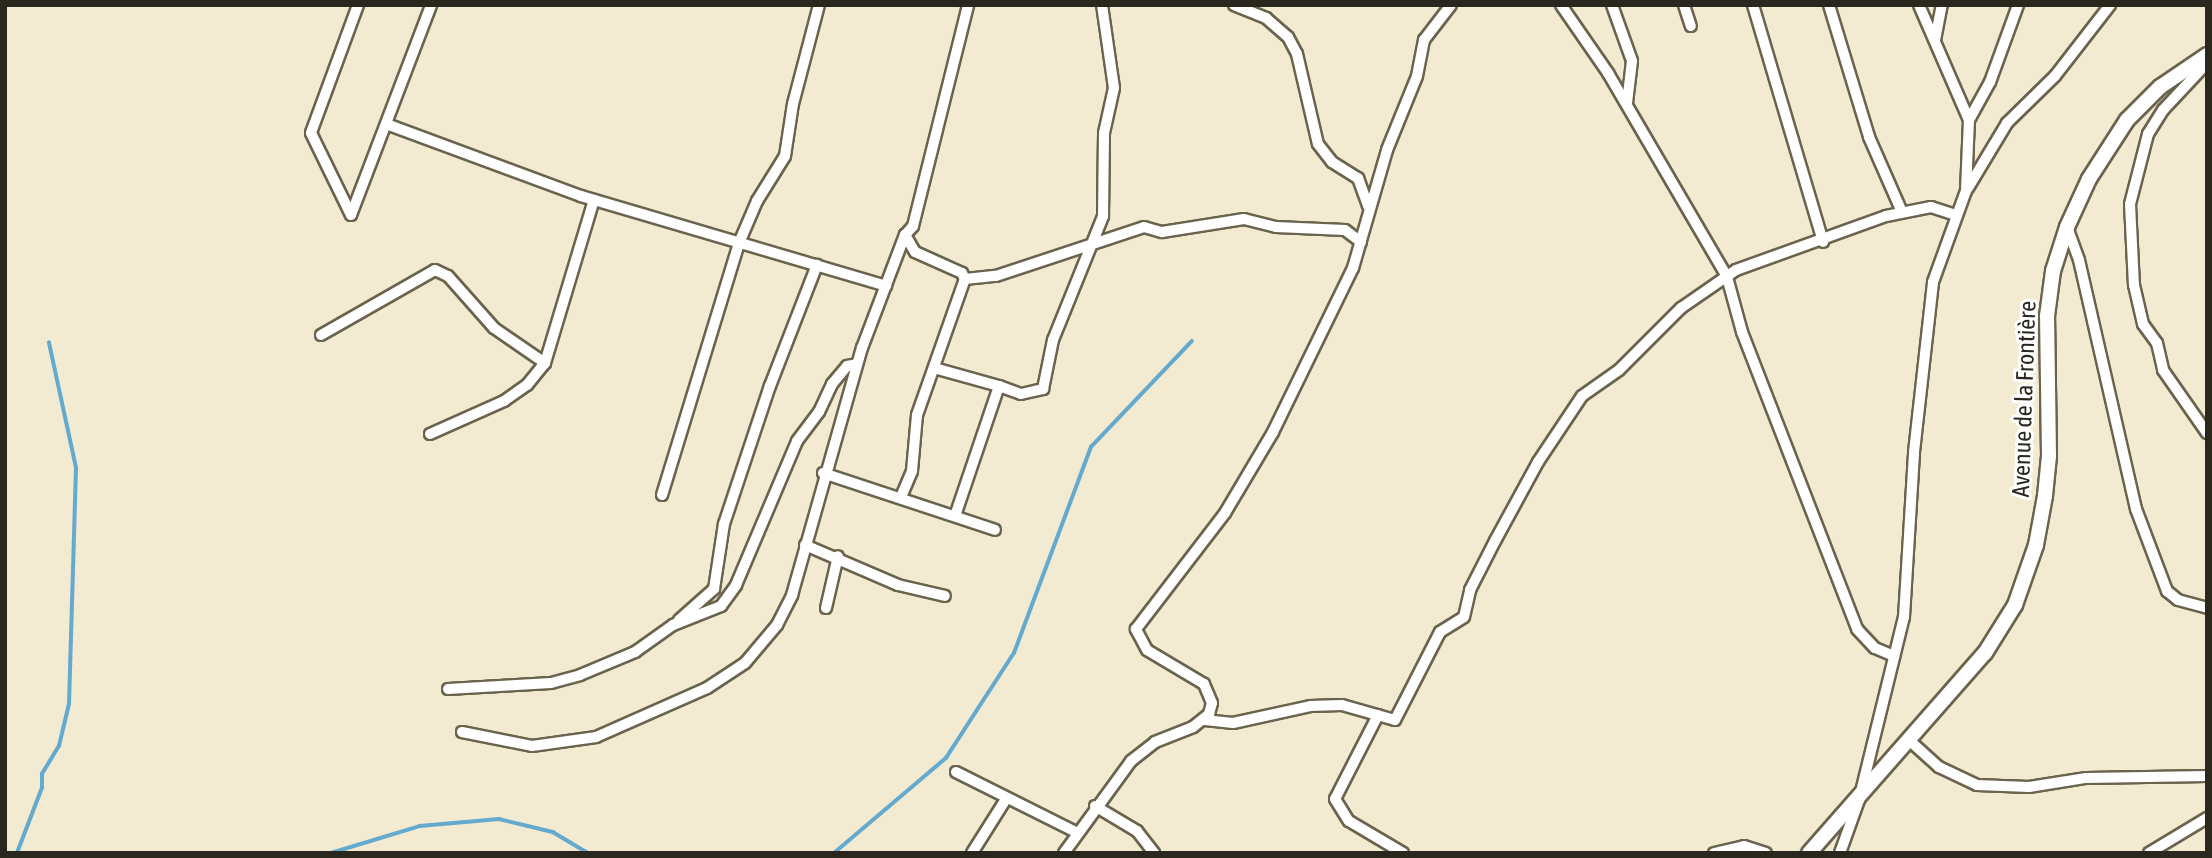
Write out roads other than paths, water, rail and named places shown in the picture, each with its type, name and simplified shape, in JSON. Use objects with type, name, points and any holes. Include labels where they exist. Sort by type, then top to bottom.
[{"type":"street","points":[[358,5],[311,133],[348,214],[354,214],[431,5]]},
{"type":"street","points":[[662,495],[739,243],[785,156],[793,104],[819,5]]},
{"type":"street","points":[[462,732],[550,746],[625,727],[707,688],[745,663],[777,625],[792,594],[823,473],[857,364],[905,235],[913,226],[946,107],[968,5]]},
{"type":"street","points":[[934,368],[1021,394],[1043,389],[1053,340],[1103,216],[1104,133],[1114,88],[1102,5]]},
{"type":"street","points":[[1234,5],[1266,18],[1288,37],[1297,54],[1318,144],[1332,162],[1358,178],[1368,206]]},
{"type":"street","points":[[1205,720],[1212,703],[1204,684],[1147,650],[1136,629],[1225,513],[1273,432],[1353,268],[1368,206],[1417,76],[1424,40],[1451,5]]},
{"type":"street","points":[[1561,5],[1627,103],[1727,277],[1742,332],[1857,629],[1875,648],[1894,656]]},
{"type":"street","points":[[1612,5],[1632,61],[1627,103]]},
{"type":"street","points":[[1684,5],[1691,26]]},
{"type":"street","points":[[1753,5],[1823,242]]},
{"type":"street","points":[[1829,5],[1870,137],[1902,212]]},
{"type":"street","points":[[1919,5],[1969,120]]},
{"type":"street","points":[[1934,43],[1942,5]]},
{"type":"street","points":[[1966,191],[1969,120],[1990,82],[2018,5]]},
{"type":"street","points":[[1840,853],[1859,800],[1894,656],[1908,584],[1914,452],[1929,305],[1941,255],[1966,191],[2007,123],[2055,76],[2110,5]]},
{"type":"street","name":"Avenue de la Frontière","points":[[1810,851],[1859,800],[1984,653],[2025,582],[2045,496],[2049,456],[2047,316],[2053,271],[2067,227],[2095,168],[2127,120],[2160,88],[2207,55]]},
{"type":"street","points":[[2207,64],[2163,110],[2148,134],[2130,204],[2134,285],[2143,324],[2157,343],[2164,370],[2207,433]]},
{"type":"street","points":[[389,125],[594,200],[886,286]]},
{"type":"street","points":[[430,434],[504,401],[527,385],[545,362],[594,200]]},
{"type":"street","points":[[1064,853],[1095,806],[1147,747],[1205,720],[1233,723],[1319,705],[1342,705],[1395,720],[1440,632],[1464,617],[1470,590],[1489,552],[1572,407],[1619,370],[1681,308],[1748,264],[1823,242],[1902,212],[1931,207],[1956,215]]},
{"type":"street","points":[[965,279],[996,276],[1144,228],[1162,232],[1244,219],[1276,227],[1345,230],[1361,242]]},
{"type":"street","points":[[2067,227],[2079,260],[2136,509],[2167,591],[2178,600],[2207,608]]},
{"type":"street","points":[[901,497],[912,471],[911,440],[917,415],[965,279],[962,273],[915,253],[905,235]]},
{"type":"street","points":[[448,689],[551,683],[580,675],[635,652],[673,625],[714,589],[724,524],[770,386],[817,265]]},
{"type":"street","points":[[321,335],[435,270],[448,276],[494,328],[545,362]]},
{"type":"street","points":[[673,625],[721,606],[736,585],[797,442],[819,412],[832,384],[848,366],[857,364]]},
{"type":"street","points":[[956,516],[999,386]]},
{"type":"street","points":[[823,473],[995,530]]},
{"type":"street","points":[[805,545],[838,556],[898,585],[945,596]]},
{"type":"street","points":[[826,608],[838,556]]},
{"type":"street","points":[[1378,715],[1335,799],[1349,821],[1403,853]]},
{"type":"street","points":[[1910,741],[1939,767],[1977,785],[2029,787],[2087,778],[2207,776]]},
{"type":"street","points":[[956,772],[1078,833]]},
{"type":"street","points":[[972,853],[1006,799]]},
{"type":"street","points":[[1095,806],[1138,831],[1154,853]]},
{"type":"street","points":[[2149,853],[2207,818]]},
{"type":"street","points":[[1714,853],[1744,846],[1766,853]]},
{"type":"waterway","points":[[834,853],[946,758],[1014,653],[1091,447],[1192,341]]},
{"type":"waterway","points":[[17,853],[42,788],[42,774],[59,746],[69,704],[76,468],[49,343]]},
{"type":"waterway","points":[[331,853],[420,826],[499,819],[553,832],[588,853]]}]
